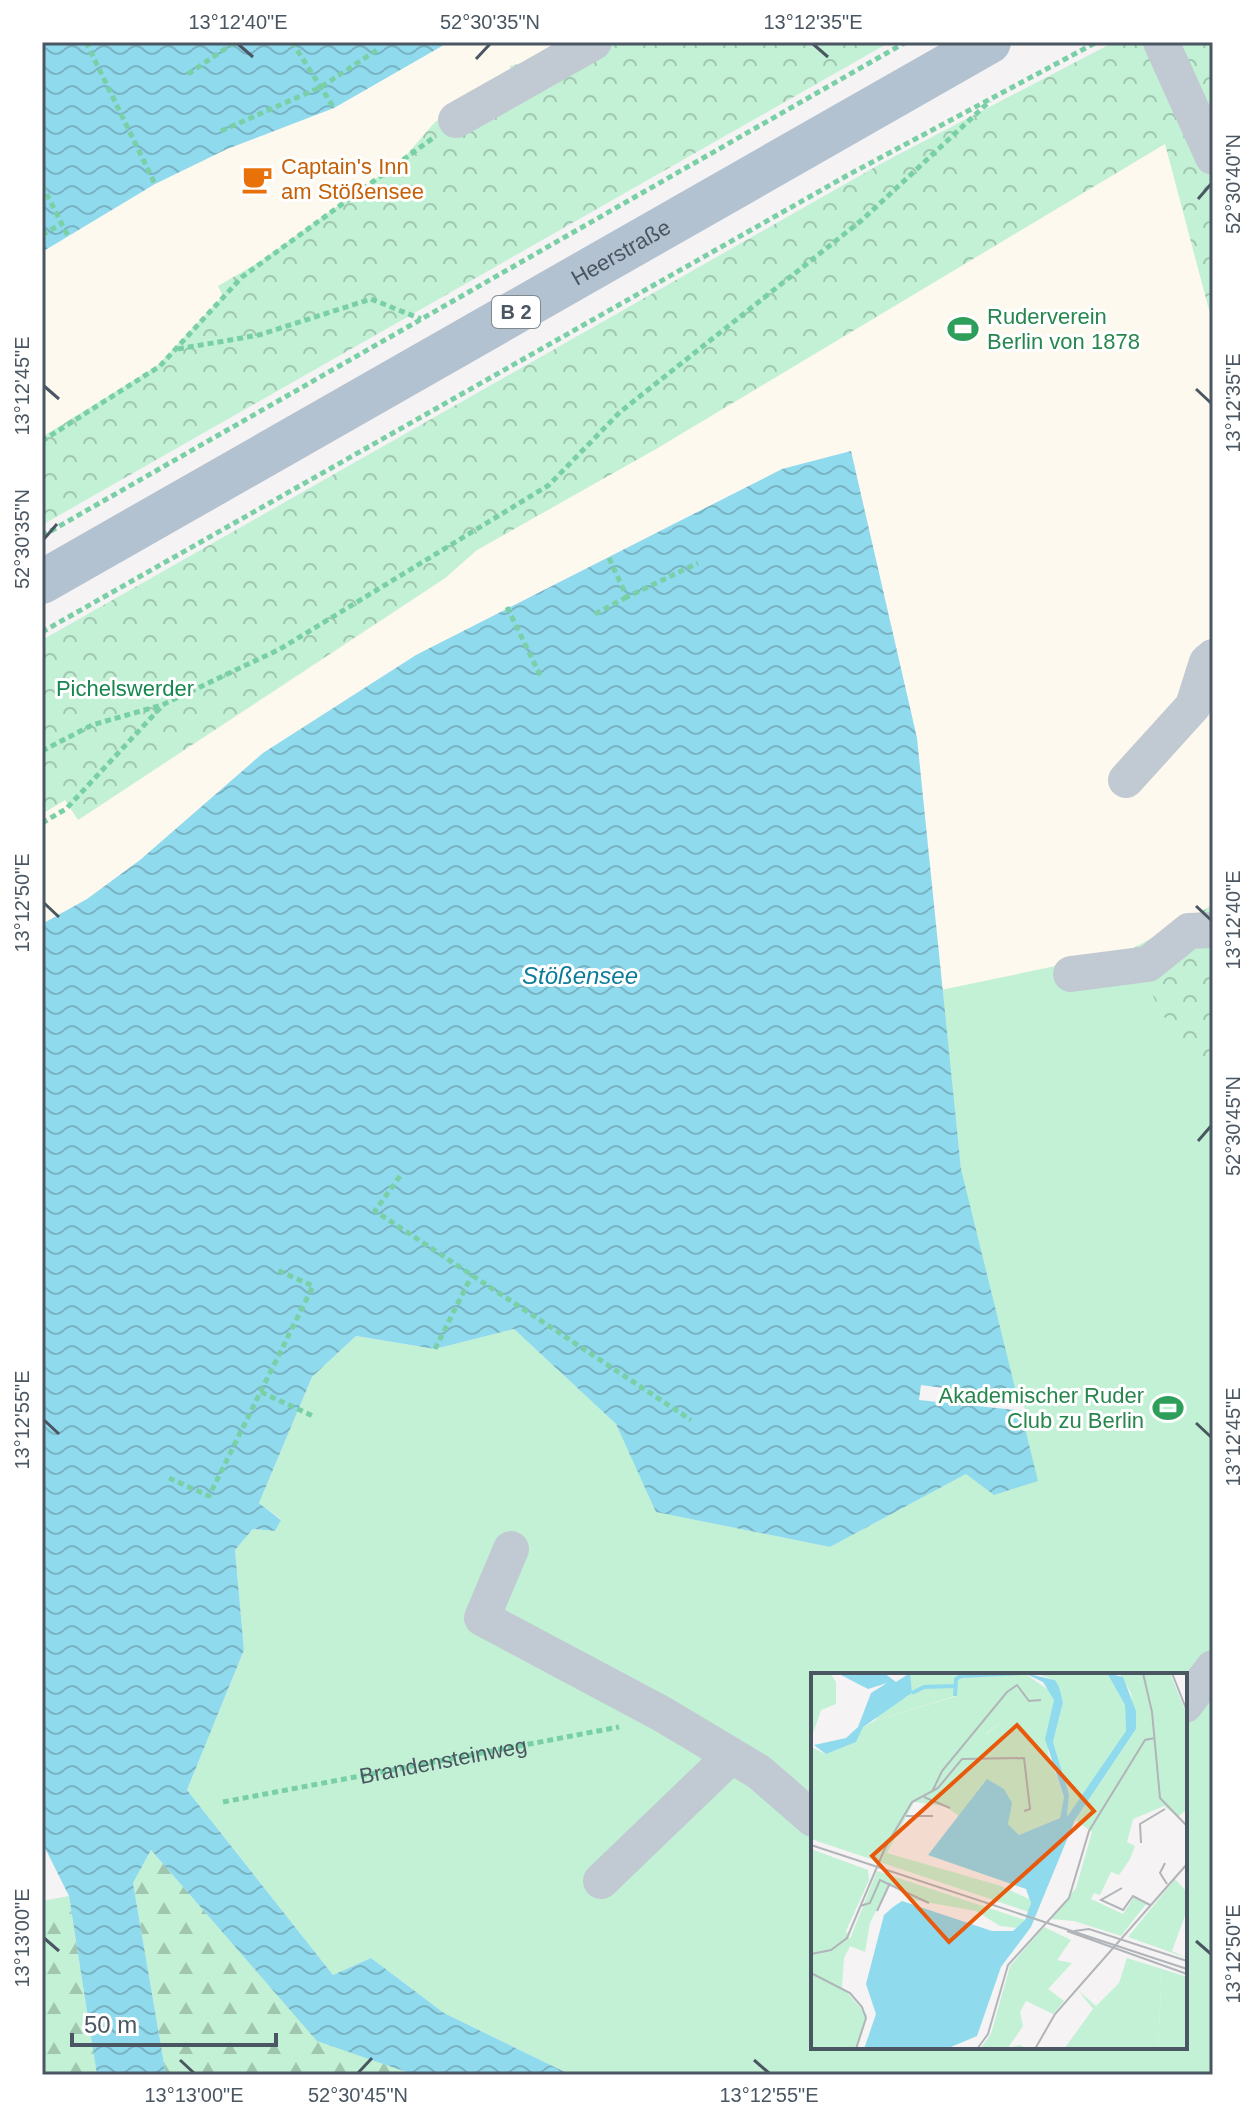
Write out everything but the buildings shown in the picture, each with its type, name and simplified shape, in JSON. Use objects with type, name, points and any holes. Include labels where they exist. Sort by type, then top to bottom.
[{"type":"main road","name":"Heerstraße","points":[[42,582],[989,42]]},
{"type":"street","points":[[456,120],[594,42]]},
{"type":"street","points":[[1161,42],[1213,157]]},
{"type":"street","points":[[1126,780],[1193,706],[1207,662],[1213,657]]},
{"type":"street","points":[[1071,974],[1148,964],[1189,931],[1213,930]]},
{"type":"street","points":[[511,1549],[482,1618],[662,1714],[759,1772],[811,1817]]},
{"type":"street","points":[[1187,1702],[1213,1668]]},
{"type":"street","points":[[601,1881],[731,1756]]},
{"type":"path","points":[[86,42],[155,184]]},
{"type":"path","points":[[188,74],[235,42]]},
{"type":"path","points":[[292,42],[334,108]]},
{"type":"path","points":[[42,536],[906,42]]},
{"type":"path","points":[[42,632],[834,183],[1097,42]]},
{"type":"path","points":[[221,131],[321,87],[380,48]]},
{"type":"path","points":[[42,751],[92,725],[162,705],[280,649],[549,485],[620,412],[862,220],[1005,86]]},
{"type":"path","points":[[42,441],[160,366],[242,277],[365,191],[456,120]]},
{"type":"path","points":[[42,185],[68,236]]},
{"type":"path","points":[[42,235],[61,224]]},
{"type":"path","points":[[177,349],[259,335],[371,299],[421,319]]},
{"type":"path","points":[[609,558],[627,597]]},
{"type":"path","points":[[595,614],[698,563]]},
{"type":"path","points":[[507,607],[541,677]]},
{"type":"path","points":[[42,823],[66,809],[162,705]]},
{"type":"path","points":[[400,1176],[375,1211],[691,1420]]},
{"type":"path","points":[[169,1478],[209,1496],[313,1286],[275,1269]]},
{"type":"path","points":[[435,1349],[472,1275]]},
{"type":"path","points":[[261,1392],[315,1417]]},
{"type":"path","name":"Brandensteinweg","points":[[223,1802],[636,1723],[662,1714]]},
{"type":"shaded area","points":[[449,42],[576,42],[435,122],[403,159],[261,261],[218,286],[223,296],[157,366],[42,437],[42,252],[155,184],[227,149],[334,108]]},
{"type":"shaded area","points":[[1166,143],[1213,325],[1213,905],[1128,951],[941,990],[917,738],[851,451],[782,469],[416,655],[263,753],[140,860],[87,899],[42,924],[42,814],[65,800],[79,820],[445,579],[477,550],[656,449]]},
{"type":"green space","points":[[576,42],[890,42],[42,525],[42,437],[157,366],[223,296],[218,286],[261,261],[403,159],[435,122],[511,78],[510,66],[543,58]]},
{"type":"green space","name":"Pichelswerder","points":[[1114,42],[1213,42],[1213,325],[1165,144],[656,449],[477,550],[445,578],[78,820],[65,800],[42,814],[42,640],[884,162]]},
{"type":"green space","points":[[1213,905],[1213,1066],[1190,1065],[1128,951]]},
{"type":"green space","points":[[1128,951],[1190,1064],[1213,1066],[1213,2075],[571,2075],[444,2013],[371,1958],[333,1975],[187,1790],[244,1650],[235,1550],[253,1529],[275,1531],[281,1519],[259,1503],[312,1377],[356,1336],[435,1349],[514,1329],[616,1424],[657,1512],[830,1547],[966,1474],[961,1169],[941,990]]},
{"type":"green space","points":[[151,1850],[317,2040],[415,2075],[166,2075],[133,1883]]},
{"type":"green space","points":[[69,1896],[97,2075],[42,2075],[42,1901]]},
{"type":"water","points":[[42,42],[449,42],[334,108],[227,149],[155,184],[42,252]]},
{"type":"water","name":"Stößensee","points":[[851,451],[917,738],[961,1169],[1038,1481],[994,1495],[966,1474],[830,1547],[656,1512],[616,1424],[514,1329],[435,1349],[356,1336],[312,1377],[259,1503],[281,1520],[275,1531],[253,1529],[235,1550],[244,1650],[187,1790],[333,1975],[371,1958],[444,2013],[571,2075],[415,2075],[317,2041],[151,1850],[133,1883],[166,2075],[97,2075],[69,1896],[42,1842],[42,924],[87,899],[140,860],[263,753],[416,655],[782,469]]},
{"type":"pier","points":[[921,1385],[1004,1396],[1004,1399],[1023,1402],[1025,1411],[919,1400]]},
{"type":"place","name":"Captain's Inn am Stößensee","points":[[257,179]]},
{"type":"place","name":"Ruderverein Berlin von 1878","points":[[963,329]]},
{"type":"place","name":"Akademischer Ruder Club zu Berlin","points":[[1168,1408]]}]
